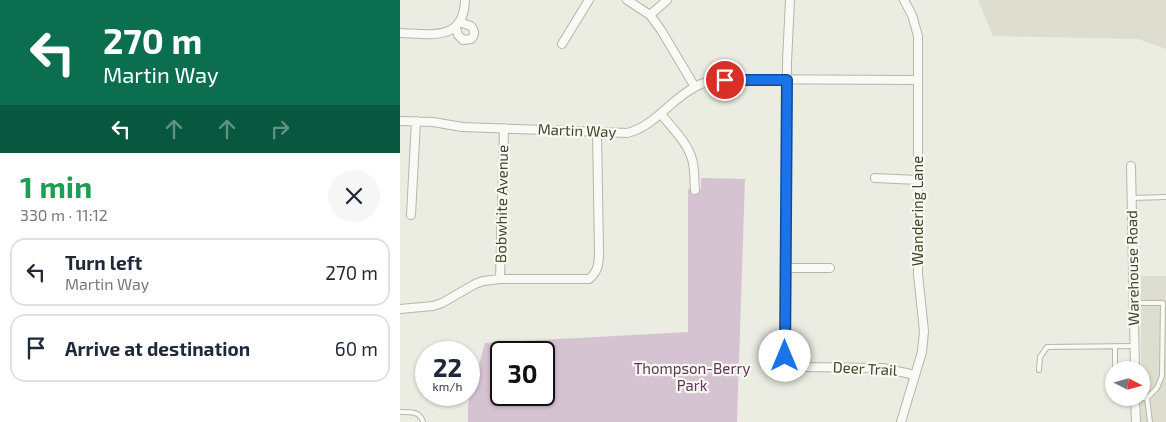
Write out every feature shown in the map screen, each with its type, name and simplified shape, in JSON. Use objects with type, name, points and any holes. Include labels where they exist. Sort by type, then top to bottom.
[{"type":"street","points":[[400,33],[442,34],[458,25],[464,12],[465,0]]},
{"type":"street","points":[[562,44],[589,0]]},
{"type":"street","points":[[627,0],[650,15],[695,86]]},
{"type":"street","points":[[650,15],[667,0]]},
{"type":"street","name":"Deer Trail","points":[[790,0],[787,80],[785,356],[788,363],[801,367],[883,368],[915,375]]},
{"type":"street","name":"Wandering Lane","points":[[901,422],[922,352],[924,331],[918,274],[918,36],[912,15],[904,0]]},
{"type":"street","name":"Martin Way","points":[[400,121],[416,121],[462,127],[618,133],[635,131],[661,114],[683,94],[695,86],[706,82],[725,80],[918,80]]},
{"type":"street","points":[[661,114],[690,152],[694,165],[695,190]]},
{"type":"street","points":[[411,215],[416,121]]},
{"type":"street","name":"Bobwhite Avenue","points":[[500,279],[504,128]]},
{"type":"street","points":[[400,309],[434,306],[483,281],[500,279],[589,279],[597,269],[599,250],[597,133]]},
{"type":"street","name":"Warehouse Road","points":[[1131,166],[1135,361]]},
{"type":"street","points":[[876,178],[918,180]]},
{"type":"street","points":[[786,268],[830,268]]},
{"type":"street","points":[[1135,406],[1136,422]]},
{"type":"lane","points":[[1132,198],[1166,197]]},
{"type":"lane","points":[[1134,303],[1164,302],[1162,376],[1157,388],[1150,395]]},
{"type":"lane","points":[[1115,346],[1115,361]]},
{"type":"lane","points":[[1039,370],[1040,357],[1047,347],[1134,346]]},
{"type":"lane","points":[[1148,406],[1150,422]]},
{"type":"lane","points":[[400,412],[418,414],[422,417],[423,422]]},
{"type":"shaded area","points":[[978,0],[1166,0],[1166,49],[1138,39],[993,36]]},
{"type":"shaded area","points":[[1141,276],[1166,276],[1166,422],[1141,422],[1141,406],[1150,406],[1150,361],[1141,361]]},
{"type":"green space","name":"Thompson-Berry Park","points":[[701,178],[745,179],[737,422],[468,422],[468,406],[480,406],[480,361],[485,343],[490,343],[490,406],[555,406],[555,341],[522,341],[688,332],[688,189],[701,189]]},
{"type":"route","points":[[725,80],[787,80],[785,356]]}]
